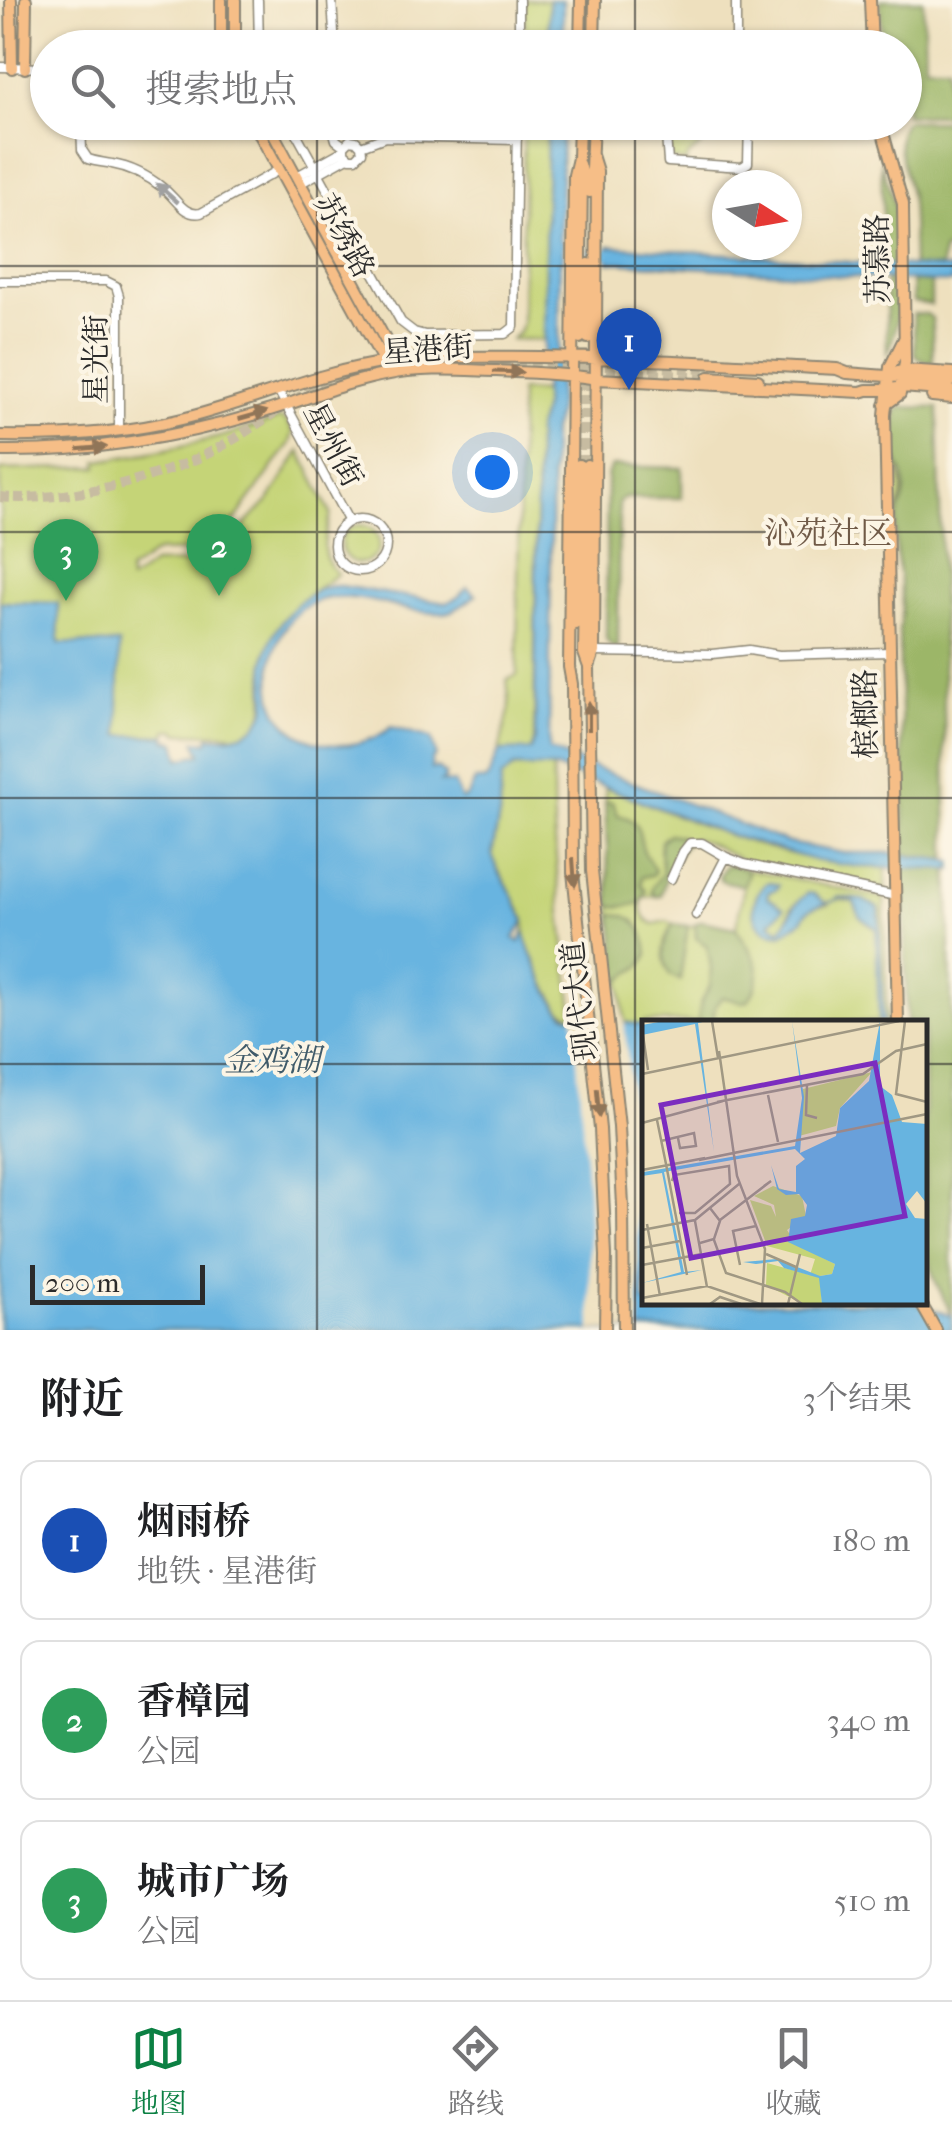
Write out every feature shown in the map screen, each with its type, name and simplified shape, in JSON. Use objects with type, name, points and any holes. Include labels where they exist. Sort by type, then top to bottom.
[{"type":"main road","points":[[6,67],[11,0]]},
{"type":"main road","points":[[25,68],[26,0]]},
{"type":"main road","points":[[221,0],[221,30]]},
{"type":"main road","points":[[235,0],[235,30]]},
{"type":"main road","points":[[580,30],[581,0]]},
{"type":"main road","points":[[594,30],[595,0]]},
{"type":"main road","points":[[870,0],[871,30]]},
{"type":"main road","name":"苏绣路","points":[[263,140],[384,362]]},
{"type":"main road","name":"苏绣路","points":[[277,140],[397,369]]},
{"type":"main road","name":"现代大道","points":[[578,140],[565,357],[573,872],[601,1144],[606,1330]]},
{"type":"main road","name":"现代大道","points":[[578,158],[582,175],[584,338],[592,140]]},
{"type":"main road","name":"苏慕路","points":[[885,140],[904,204],[902,382]]},
{"type":"main road","name":"现代大道","points":[[592,154],[596,170],[596,379],[589,782],[592,870],[619,1127],[624,1330]]},
{"type":"main road","name":"苏慕路","points":[[885,405],[888,376],[905,338]]},
{"type":"main road","name":"星港街","points":[[0,451],[120,446],[194,432],[428,358],[596,356],[837,370],[847,374]]},
{"type":"main road","name":"星港街","points":[[0,436],[54,436],[178,420],[329,374],[384,362],[397,369],[565,374],[596,379],[861,392],[886,390],[902,382]]},
{"type":"main road","name":"星港街","points":[[867,390],[862,386],[709,373],[888,376]]},
{"type":"main road","points":[[885,405],[902,382],[952,373]]},
{"type":"main road","points":[[888,376],[952,394]]},
{"type":"main road","points":[[902,382],[952,381]]},
{"type":"main road","name":"槟榔路","points":[[885,405],[898,1020]]},
{"type":"main road","name":"现代大道","points":[[572,684],[576,667],[583,465],[584,654],[589,667]]},
{"type":"main road","points":[[922,1305],[936,1330]]},
{"type":"street","points":[[258,0],[259,30]]},
{"type":"street","points":[[332,0],[334,30]]},
{"type":"street","points":[[518,30],[519,0]]},
{"type":"street","points":[[736,0],[736,30]]},
{"type":"street","points":[[6,67],[30,68]]},
{"type":"street","points":[[82,140],[88,159],[121,166],[148,178],[193,215],[279,170]]},
{"type":"street","points":[[300,140],[401,322],[424,335],[505,334],[514,328],[517,140]]},
{"type":"street","points":[[336,140],[345,151],[358,157],[362,146]]},
{"type":"street","points":[[299,180],[345,151],[353,140],[362,146]]},
{"type":"street","points":[[362,146],[377,140]]},
{"type":"street","points":[[665,140],[666,159],[670,163],[742,167],[748,163],[749,140]]},
{"type":"street","name":"星光街","points":[[0,281],[106,281],[116,287],[119,430]]},
{"type":"street","name":"星州街","points":[[278,390],[349,522]]},
{"type":"street","points":[[368,520],[383,532],[386,550],[370,570],[350,570],[335,554],[338,532],[349,522],[368,520]]},
{"type":"street","points":[[594,652],[890,652]]},
{"type":"street","points":[[671,879],[690,843],[702,843],[744,864],[896,896]]},
{"type":"street","points":[[696,915],[726,858]]},
{"type":"green space","points":[[525,0],[549,0],[548,30],[524,30]]},
{"type":"green space","points":[[880,0],[923,0],[925,65],[948,65],[950,115],[922,115],[922,30],[881,30]]},
{"type":"green space","points":[[922,121],[950,121],[952,250],[943,250],[941,268],[913,267],[911,203],[899,140],[922,140]]},
{"type":"green space","points":[[524,140],[547,140],[544,340],[512,339],[522,324]]},
{"type":"green space","points":[[669,140],[707,140],[686,162],[670,159]]},
{"type":"green space","points":[[881,161],[895,207],[896,265],[885,265],[884,261]]},
{"type":"green space","points":[[886,279],[897,280],[895,327],[887,355]]},
{"type":"green space","points":[[912,281],[931,282],[931,305],[913,302]]},
{"type":"green space","points":[[913,314],[932,318],[933,363],[915,354]]},
{"type":"green space","points":[[520,391],[544,392],[537,427],[534,743],[527,752],[499,751],[510,707],[507,680],[517,675]]},
{"type":"green space","points":[[938,408],[947,860],[905,855],[899,631],[902,603],[895,537],[905,485],[894,439],[896,410]]},
{"type":"green space","points":[[280,418],[293,432],[290,443],[214,547],[204,551],[157,552],[129,571],[130,581],[153,564],[207,563],[219,557],[270,499],[300,451],[331,514],[325,553],[337,574],[298,604],[279,626],[266,657],[261,719],[246,734],[231,738],[230,734],[167,730],[166,736],[119,735],[59,643],[57,603],[0,602],[0,470],[98,467],[98,461],[190,444]]},
{"type":"green space","points":[[894,460],[902,489],[893,518]]},
{"type":"green space","points":[[612,466],[682,468],[682,498],[625,498],[619,502],[618,649],[606,639],[607,475]]},
{"type":"green space","points":[[360,525],[373,531],[379,544],[373,557],[360,563],[347,557],[341,544],[347,531]]},
{"type":"green space","points":[[514,767],[553,767],[556,862],[574,1017],[560,1009],[540,974],[525,936],[525,920],[492,854],[502,776]]},
{"type":"green space","points":[[605,787],[707,828],[777,850],[813,859],[886,867],[885,890],[747,862],[692,839],[672,864],[661,896],[643,897],[641,905],[654,924],[667,921],[694,926],[701,921],[736,928],[744,886],[720,879],[729,865],[884,898],[887,1020],[883,1020],[880,910],[863,900],[839,897],[854,902],[860,917],[877,930],[879,1020],[625,1022],[609,890]],"holes":[[[775,884],[768,899],[780,906],[770,923],[780,929],[784,929],[791,908],[808,893],[828,905],[810,908],[803,919],[782,934],[768,931],[759,924],[754,911],[763,886]]]},
{"type":"green space","points":[[605,802],[612,802],[618,815],[636,825],[655,871],[642,877],[646,891],[641,902],[634,905],[610,905]]},
{"type":"green space","points":[[669,834],[686,842],[666,877],[661,896],[655,896],[653,886],[663,873],[661,841]]},
{"type":"green space","points":[[729,865],[745,868],[748,874],[744,886],[722,881],[719,876]]},
{"type":"green space","points":[[903,868],[948,869],[952,1316],[927,1254],[927,1020],[907,1020]]},
{"type":"green space","points":[[612,916],[639,926],[648,954],[619,983]]},
{"type":"green space","points":[[701,921],[736,928],[753,954],[758,971],[748,1001],[722,997],[715,1006],[713,1020],[698,1020],[701,1001],[710,986],[711,967],[707,946],[696,938],[695,924]]},
{"type":"green space","points":[[673,924],[688,926],[680,980],[670,975],[664,955]]},
{"type":"water","points":[[549,0],[563,0],[563,30],[548,30]]},
{"type":"water","name":"金鸡湖","points":[[547,140],[562,140],[563,259],[558,411],[552,431],[549,750],[789,843],[844,853],[887,853],[952,861],[952,870],[860,867],[817,861],[729,835],[556,768],[514,767],[501,778],[492,854],[525,921],[514,938],[520,942],[524,931],[548,989],[566,1015],[642,1025],[642,1305],[920,1305],[952,1316],[952,1330],[0,1330],[0,602],[58,603],[59,643],[119,644],[119,735],[166,736],[166,740],[176,742],[180,759],[201,754],[195,741],[238,735],[260,720],[266,701],[264,667],[269,645],[287,615],[313,593],[341,586],[447,603],[467,587],[476,595],[456,609],[442,613],[358,598],[318,601],[300,611],[280,636],[272,661],[271,688],[279,714],[305,738],[341,745],[359,743],[391,727],[431,738],[436,755],[431,769],[445,774],[441,782],[454,783],[462,800],[475,780],[489,777],[499,751],[531,750],[535,739],[537,427],[543,411]]},
{"type":"water","points":[[609,246],[712,253],[712,260],[802,259],[952,269],[952,283],[609,262]]},
{"type":"water","points":[[768,882],[779,885],[767,897],[784,908],[770,923],[781,930],[794,907],[808,893],[825,903],[838,897],[863,900],[879,908],[883,1020],[879,1020],[876,928],[860,917],[854,902],[841,898],[835,901],[813,908],[782,934],[768,931],[755,918],[756,898]]},
{"type":"pier","points":[[573,1012],[624,1017],[636,1157],[640,1330],[591,1330],[588,1195]]},
{"type":"waterway","points":[[593,253],[609,254]]},
{"type":"tunnel","points":[[579,465],[580,338]]},
{"type":"tunnel","points":[[587,465],[588,338]]},
{"type":"tunnel","points":[[500,361],[709,369]]},
{"type":"tunnel","points":[[333,384],[404,367]]},
{"type":"tunnel","points":[[606,372],[709,377]]},
{"type":"tunnel","points":[[0,497],[84,492],[173,468],[222,446],[340,375]]},
{"type":"place","name":"烟雨桥","points":[[629,390]]},
{"type":"place","name":"香樟园","points":[[219,596]]},
{"type":"place","name":"城市广场","points":[[66,601]]},
{"type":"district","name":"沁苑社区","points":[[828,533]]}]
